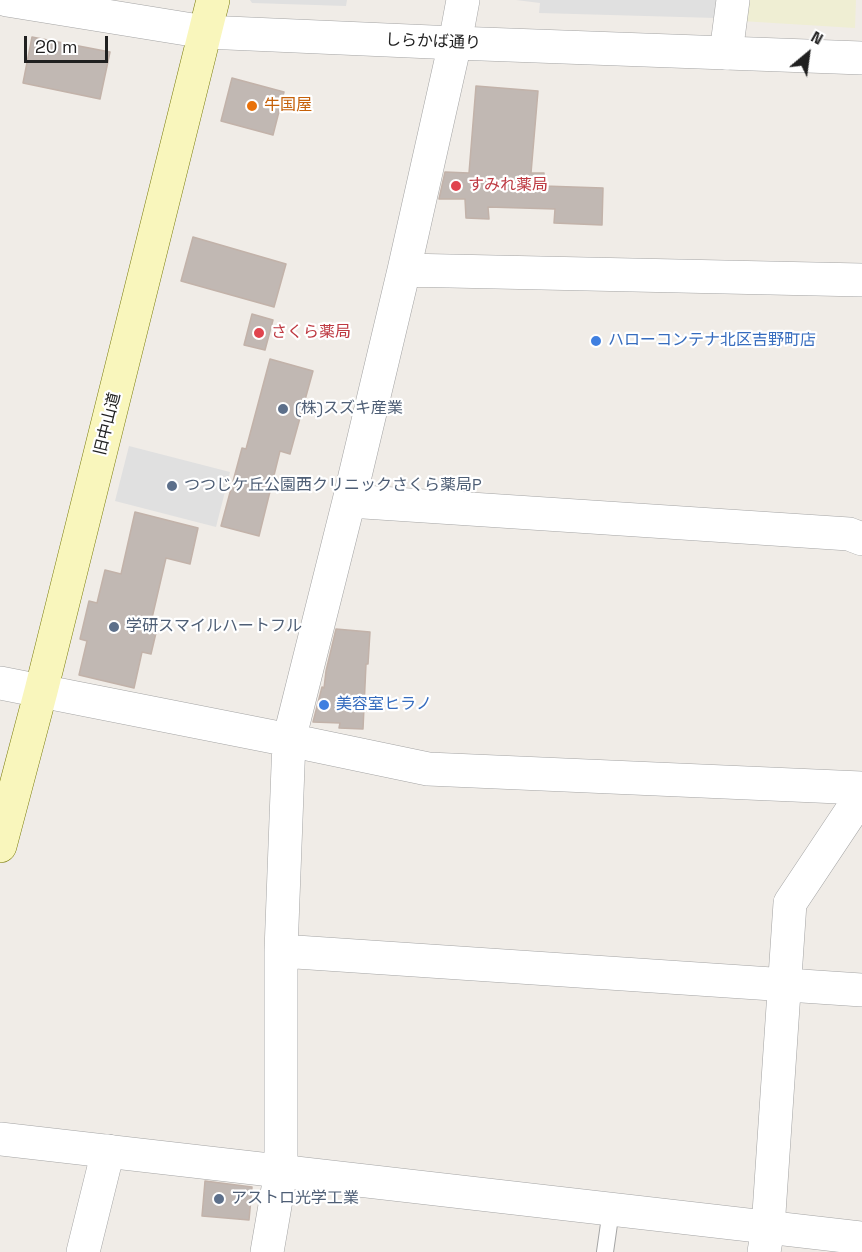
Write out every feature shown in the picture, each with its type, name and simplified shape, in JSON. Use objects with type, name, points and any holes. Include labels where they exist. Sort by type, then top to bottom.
[{"type":"main road","name":"旧中山道","points":[[0,846],[41,691],[213,0]]},
{"type":"street","name":"しらかば通り","points":[[7,0],[205,32],[862,58]]},
{"type":"street","points":[[267,1252],[281,1171],[280,951],[289,740],[404,270],[463,0]]},
{"type":"street","points":[[726,53],[733,0]]},
{"type":"street","points":[[404,270],[862,280]]},
{"type":"street","points":[[349,501],[849,534],[862,539]]},
{"type":"street","points":[[0,683],[428,769],[862,789]]},
{"type":"street","points":[[766,1240],[790,903],[862,795]]},
{"type":"street","points":[[280,951],[862,990]]},
{"type":"street","points":[[0,1139],[611,1210],[766,1240],[862,1238]]},
{"type":"street","points":[[82,1252],[108,1151]]},
{"type":"lane","points":[[605,1252],[611,1210]]},
{"type":"green space","points":[[744,0],[856,0],[855,28],[741,21]]},
{"type":"shaded area","points":[[250,0],[347,0],[346,6],[252,3]]},
{"type":"shaded area","points":[[516,0],[719,0],[716,18],[539,13],[540,3]]},
{"type":"shaded area","name":"つつじケ丘公園西クリニックさくら薬局P","points":[[129,446],[230,472],[216,527],[115,501]]},
{"type":"building","points":[[32,37],[110,52],[100,99],[23,83]]},
{"type":"building","points":[[232,78],[284,92],[273,135],[221,121]]},
{"type":"building","points":[[476,86],[538,91],[531,173],[544,173],[544,186],[603,188],[602,225],[554,223],[555,209],[488,207],[489,219],[466,218],[465,199],[439,199],[445,172],[469,173]]},
{"type":"building","points":[[193,237],[286,264],[274,307],[181,281]]},
{"type":"building","points":[[252,314],[273,320],[265,350],[244,345]]},
{"type":"building","points":[[270,359],[313,371],[290,454],[280,451],[259,536],[221,526],[242,448],[246,449]]},
{"type":"building","points":[[135,512],[198,528],[190,564],[166,558],[152,618],[159,620],[151,654],[142,652],[134,688],[79,675],[87,641],[80,639],[89,601],[97,603],[105,570],[121,574]]},
{"type":"building","points":[[336,629],[370,632],[363,729],[339,728],[340,723],[313,722],[322,687],[324,688]]},
{"type":"building","points":[[205,1181],[252,1187],[249,1220],[202,1216]]},
{"type":"place","name":"牛国屋","points":[[252,106]]},
{"type":"place","name":"すみれ薬局","points":[[456,186]]},
{"type":"place","name":"さくら薬局","points":[[259,333]]},
{"type":"place","name":"ハローコンテナ北区吉野町店","points":[[596,341]]},
{"type":"place","name":"(株)スズキ産業","points":[[283,409]]},
{"type":"place","name":"つつじケ丘公園西クリニックさくら薬局P","points":[[172,486]]},
{"type":"place","name":"学研スマイルハートフル","points":[[114,627]]},
{"type":"place","name":"美容室ヒラノ","points":[[324,705]]},
{"type":"place","name":"アストロ光学工業","points":[[219,1199]]}]
